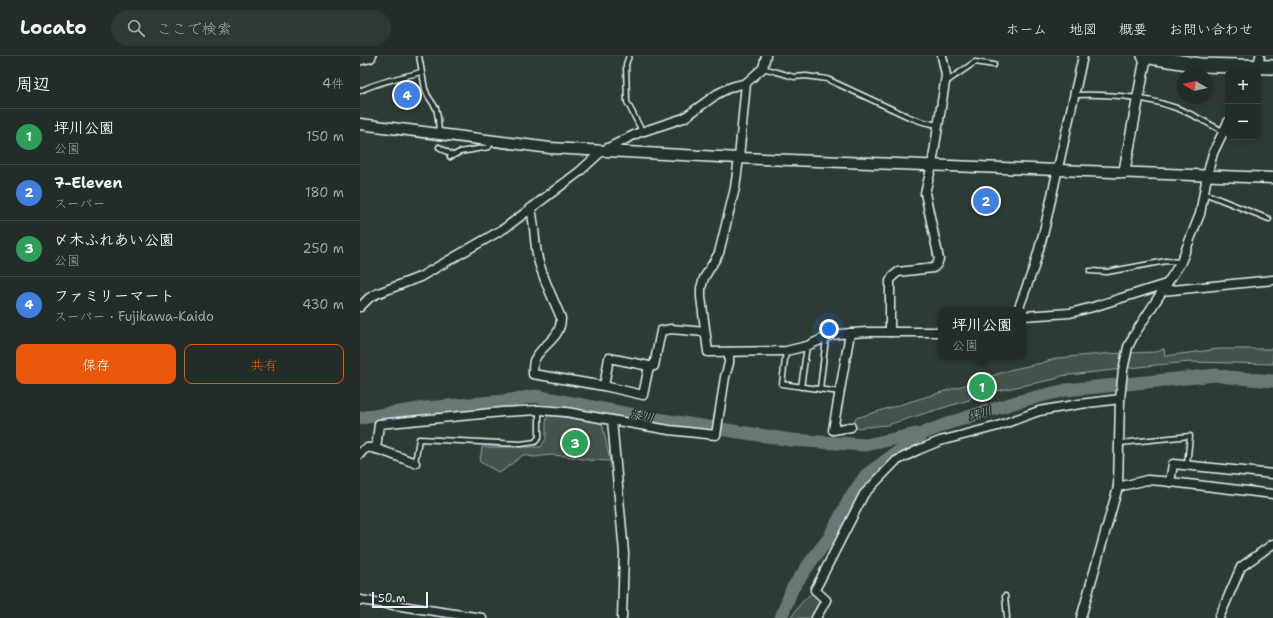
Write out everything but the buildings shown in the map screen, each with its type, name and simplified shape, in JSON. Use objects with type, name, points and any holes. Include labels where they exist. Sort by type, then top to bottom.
[{"type":"main road","points":[[360,58],[370,56]]},
{"type":"main road","points":[[1145,56],[1200,65],[1257,64],[1273,67]]},
{"type":"street","points":[[360,307],[369,298],[376,294],[420,277],[505,228],[579,172],[602,151],[642,132],[684,118],[717,94],[731,87],[746,83],[763,68],[766,56]]},
{"type":"street","points":[[890,332],[890,281],[893,276],[898,272],[933,268],[938,263],[939,259],[926,193],[932,165],[946,74],[942,56]]},
{"type":"street","points":[[1019,307],[1040,246],[1083,56]]},
{"type":"street","points":[[1124,173],[1145,56]]},
{"type":"street","points":[[746,83],[735,188],[719,253],[704,278],[701,288],[708,352],[786,351],[807,346],[831,335],[850,333],[938,332]]},
{"type":"street","points":[[360,124],[550,148],[739,158],[1273,178]]},
{"type":"street","points":[[1081,618],[1118,486],[1120,399],[1124,361],[1128,347],[1134,334],[1181,262],[1200,214],[1213,153],[1225,127]]},
{"type":"street","points":[[531,209],[534,221],[538,257],[542,273],[561,318],[561,325],[556,334],[534,361],[533,374],[604,386],[643,395],[649,366]]},
{"type":"street","points":[[1026,316],[1070,313],[1164,287],[1273,280]]},
{"type":"street","points":[[604,386],[610,358],[654,366],[661,331],[671,329],[705,332]]},
{"type":"street","points":[[850,333],[833,430],[851,427]]},
{"type":"street","points":[[376,449],[379,424],[502,412],[539,410],[566,412],[670,430],[716,435],[725,377],[729,363],[729,352]]},
{"type":"street","points":[[816,618],[826,600],[815,590],[864,494],[896,461],[940,441],[998,426],[1039,411],[1120,399]]},
{"type":"street","points":[[612,420],[624,553],[622,618]]},
{"type":"street","points":[[360,454],[363,450],[368,448],[376,449],[415,463]]},
{"type":"street","points":[[1170,482],[1172,464],[1273,474]]},
{"type":"street","points":[[1118,486],[1147,480],[1273,494]]},
{"type":"street","points":[[1219,618],[1241,567],[1273,544]]},
{"type":"street","points":[[360,600],[482,618]]},
{"type":"lane","points":[[419,56],[428,96],[436,108],[439,134]]},
{"type":"lane","points":[[629,56],[626,64],[627,102],[642,132]]},
{"type":"lane","points":[[945,82],[975,62],[994,65]]},
{"type":"lane","points":[[763,68],[794,76],[827,79],[909,117],[938,125]]},
{"type":"lane","points":[[360,91],[373,84],[400,79],[422,72]]},
{"type":"lane","points":[[1075,95],[1137,98],[1170,106],[1180,109],[1223,131]]},
{"type":"lane","points":[[439,147],[451,156],[472,149],[489,147],[491,141]]},
{"type":"lane","points":[[1204,193],[1269,219]]},
{"type":"lane","points":[[1090,271],[1107,272],[1166,261],[1181,262]]},
{"type":"lane","points":[[820,389],[826,337]]},
{"type":"lane","points":[[801,386],[807,346]]},
{"type":"lane","points":[[786,351],[782,384],[840,392]]},
{"type":"lane","points":[[415,463],[419,438],[521,444],[535,442],[539,437],[539,410]]},
{"type":"lane","points":[[1120,443],[1190,436],[1187,465]]},
{"type":"lane","points":[[1005,596],[1007,618]]},
{"type":"shaded area","points":[[1164,349],[1165,356],[1219,349],[1273,349],[1273,364],[1191,362],[1061,376],[1056,379],[991,392],[975,391],[969,400],[887,425],[856,428],[853,424],[856,418],[975,382],[1009,370],[1042,363],[1057,358],[1102,354],[1156,352]]},
{"type":"shaded area","points":[[548,415],[602,423],[610,461],[588,460],[566,456],[550,455],[534,457],[523,455],[500,473],[480,462],[482,447],[541,447],[546,439],[546,422]]},
{"type":"shaded area","points":[[813,593],[823,602],[814,618],[791,618],[803,601]]},
{"type":"waterway","name":"坪川","points":[[781,618],[792,589],[829,538],[849,500],[866,475],[924,433],[952,422],[1020,401],[1066,390],[1216,375],[1273,381]]},
{"type":"waterway","name":"漆川","points":[[360,418],[425,408],[504,401],[536,396],[644,417],[791,440],[866,445],[916,434]]},
{"type":"place","name":"ファミリーマート","points":[[407,95]]},
{"type":"place","name":"7-Eleven","points":[[986,201]]},
{"type":"place","name":"坪川公園","points":[[982,387]]},
{"type":"place","name":"〆木ふれあい公園","points":[[575,443]]}]
